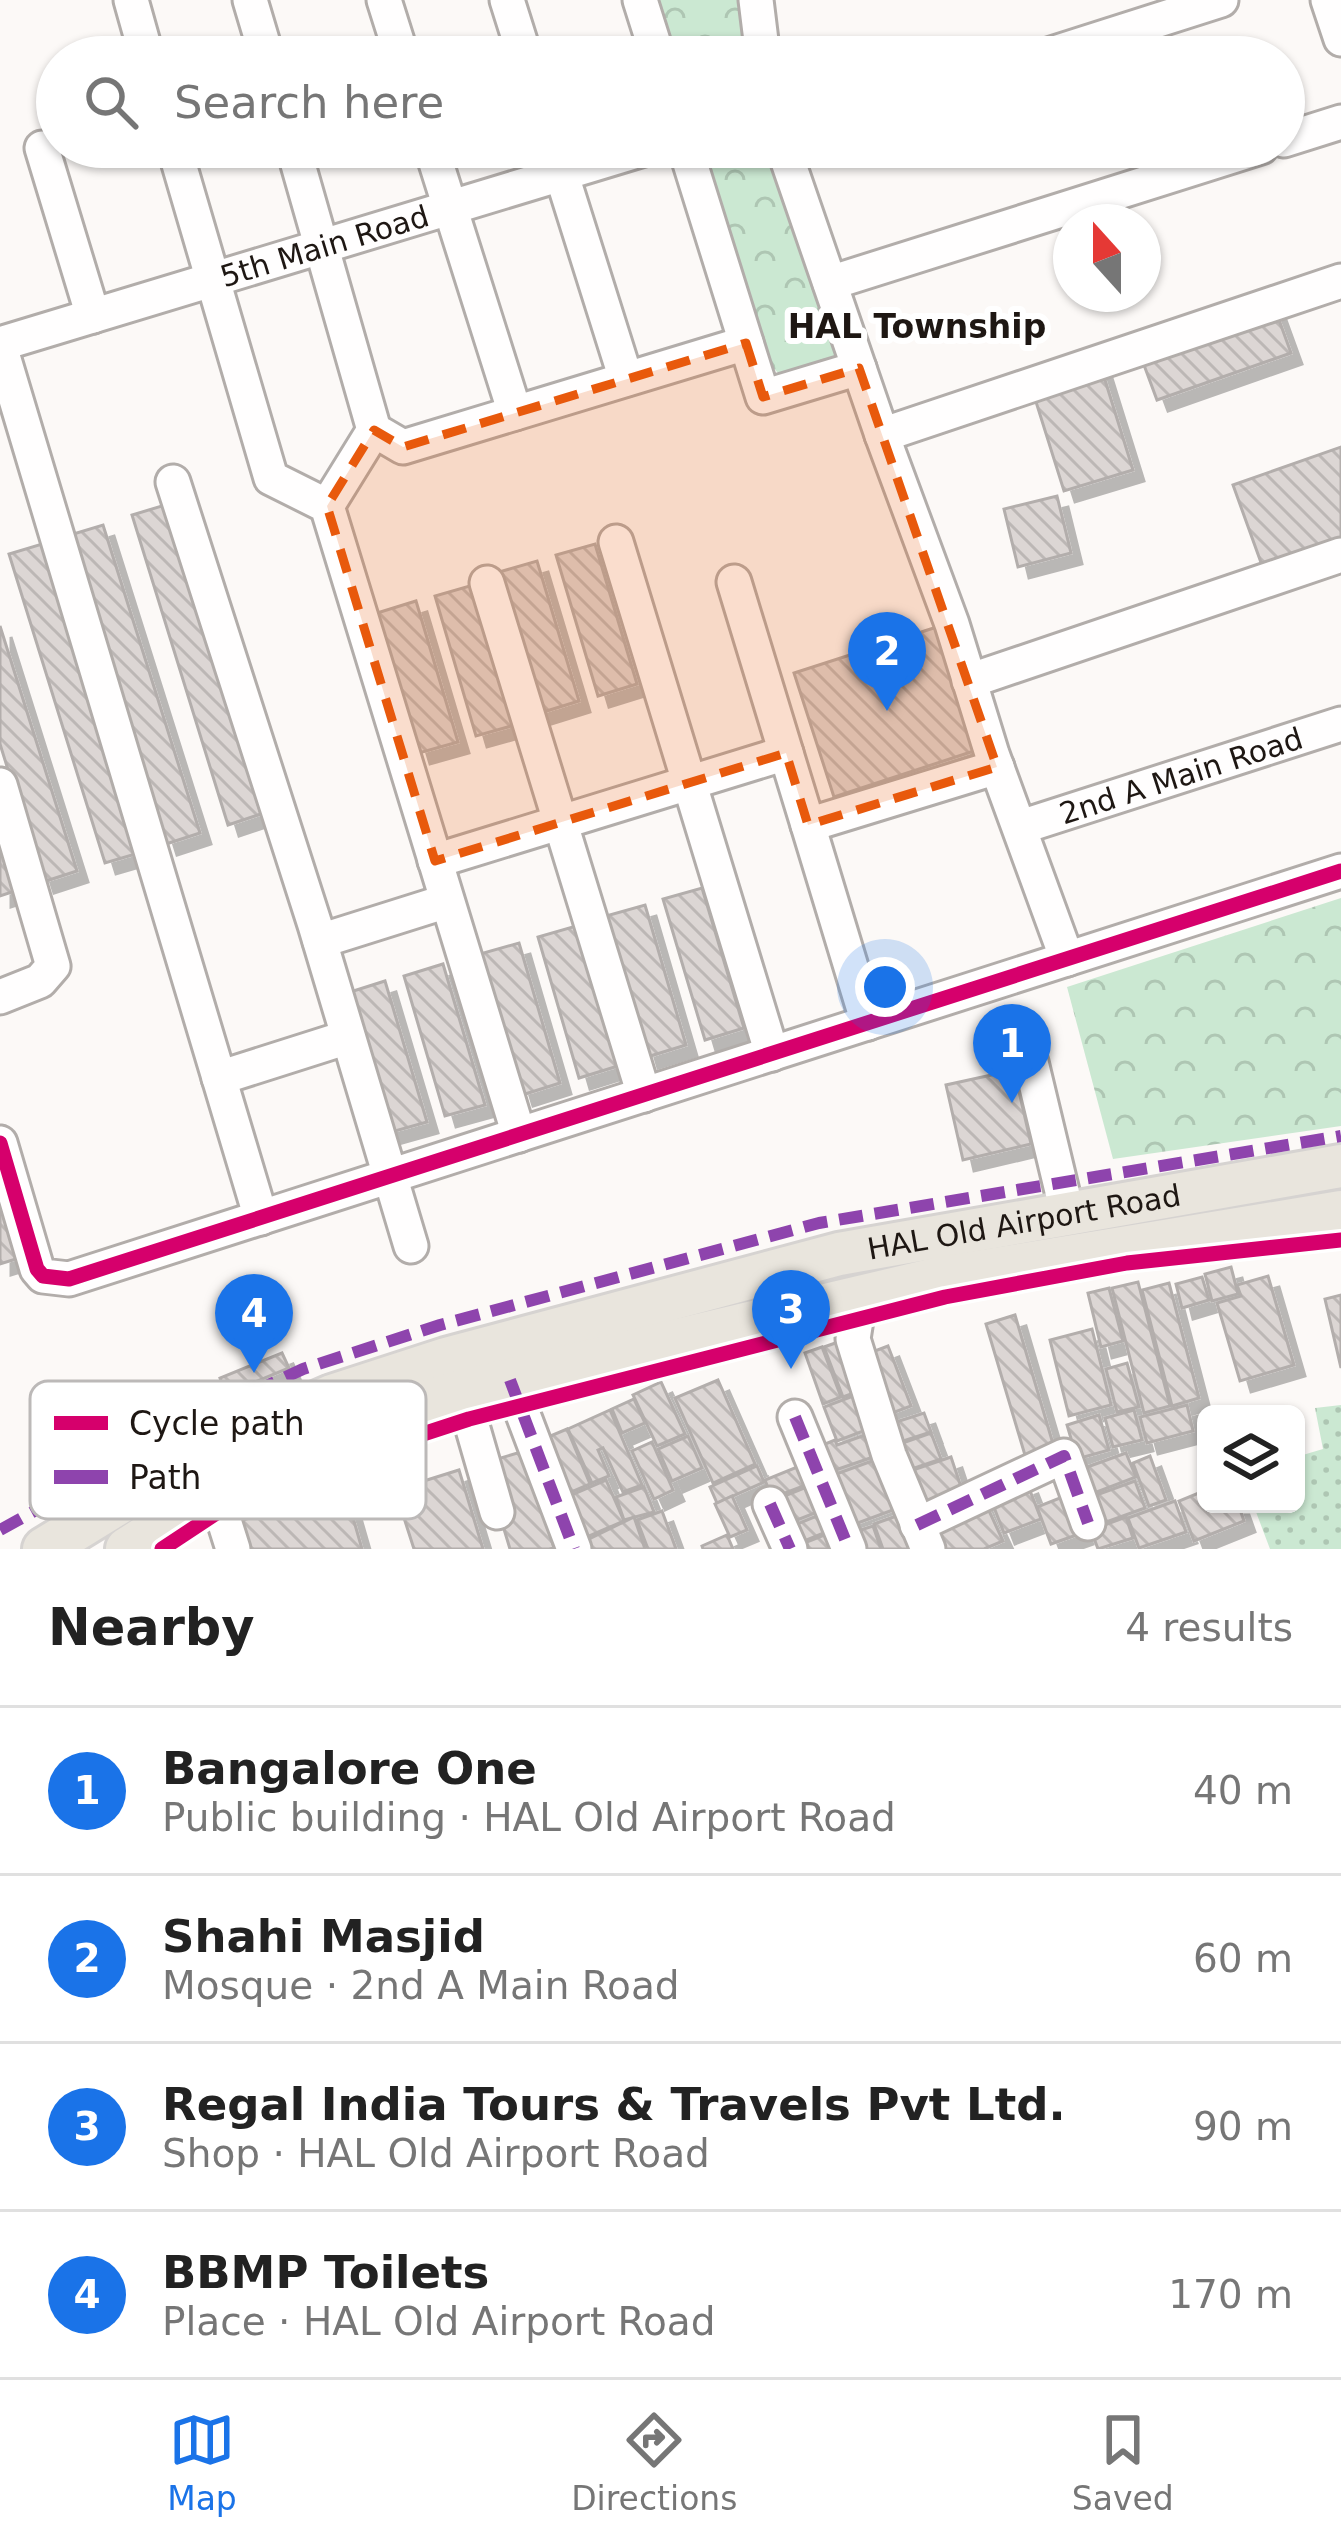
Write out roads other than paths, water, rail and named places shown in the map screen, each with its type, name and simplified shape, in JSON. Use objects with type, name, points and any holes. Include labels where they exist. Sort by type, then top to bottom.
[{"type":"main road","name":"HAL Old Airport Road","points":[[401,1381],[446,1359],[839,1254],[1341,1166]]},
{"type":"main road","name":"HAL Old Airport Road","points":[[426,1397],[940,1278],[1341,1212]]},
{"type":"main road","name":"HAL Old Airport Road","points":[[44,1549],[93,1519]]},
{"type":"main road","name":"HAL Old Airport Road","points":[[127,1549],[173,1519]]},
{"type":"street","points":[[131,0],[141,36]]},
{"type":"street","points":[[250,0],[261,36]]},
{"type":"street","points":[[384,0],[395,36]]},
{"type":"street","points":[[507,0],[518,36]]},
{"type":"street","points":[[640,0],[651,36]]},
{"type":"street","points":[[757,0],[761,36]]},
{"type":"street","points":[[1108,36],[1222,0]]},
{"type":"street","points":[[1328,0],[1341,39]]},
{"type":"street","points":[[1305,133],[1341,122]]},
{"type":"street","points":[[48,168],[93,316]]},
{"type":"street","points":[[180,168],[271,478],[327,506],[519,1135]]},
{"type":"street","points":[[299,168],[374,430],[403,447],[746,343]]},
{"type":"street","points":[[438,168],[515,413]]},
{"type":"street","name":"5th Main Road","points":[[0,345],[450,208],[539,168]]},
{"type":"street","points":[[560,168],[626,379]]},
{"type":"street","points":[[692,168],[763,398],[859,368]]},
{"type":"street","points":[[790,168],[1067,959]]},
{"type":"street","points":[[830,283],[1194,168]]},
{"type":"street","points":[[882,435],[1341,281]]},
{"type":"street","points":[[0,345],[261,1218]]},
{"type":"street","points":[[327,506],[374,430]]},
{"type":"street","points":[[173,482],[320,941],[411,1246]]},
{"type":"street","points":[[616,542],[772,1054]]},
{"type":"street","points":[[969,681],[1341,555]]},
{"type":"street","points":[[734,582],[868,1023]]},
{"type":"street","points":[[487,583],[644,1096]]},
{"type":"street","name":"2nd A Main Road","points":[[1021,827],[1341,724]]},
{"type":"street","points":[[435,861],[786,753]]},
{"type":"street","points":[[808,825],[997,767]]},
{"type":"street","points":[[0,785],[53,966],[40,981],[0,997]]},
{"type":"street","points":[[0,1143],[37,1269],[43,1276],[70,1280],[1341,872]]},
{"type":"street","points":[[320,941],[447,901]]},
{"type":"street","points":[[219,1078],[348,1036]]},
{"type":"street","points":[[1031,1062],[1067,1212]]},
{"type":"street","points":[[850,1300],[856,1320],[853,1339],[889,1455],[923,1537],[1064,1456],[1088,1523]]},
{"type":"street","points":[[510,1380],[574,1549]]},
{"type":"street","points":[[462,1391],[497,1512]]},
{"type":"street","points":[[795,1417],[850,1549]]},
{"type":"street","points":[[770,1504],[790,1549]]},
{"type":"street","points":[[224,1519],[233,1549]]},
{"type":"place","name":"Shahi Masjid","points":[[887,711]]},
{"type":"place","name":"Bangalore One","points":[[1012,1103]]},
{"type":"place","name":"Regal India Tours & Travels Pvt Ltd.","points":[[791,1369]]},
{"type":"place","name":"BBMP Toilets","points":[[254,1373]]},
{"type":"district","name":"HAL Township","points":[[917,326]]}]
